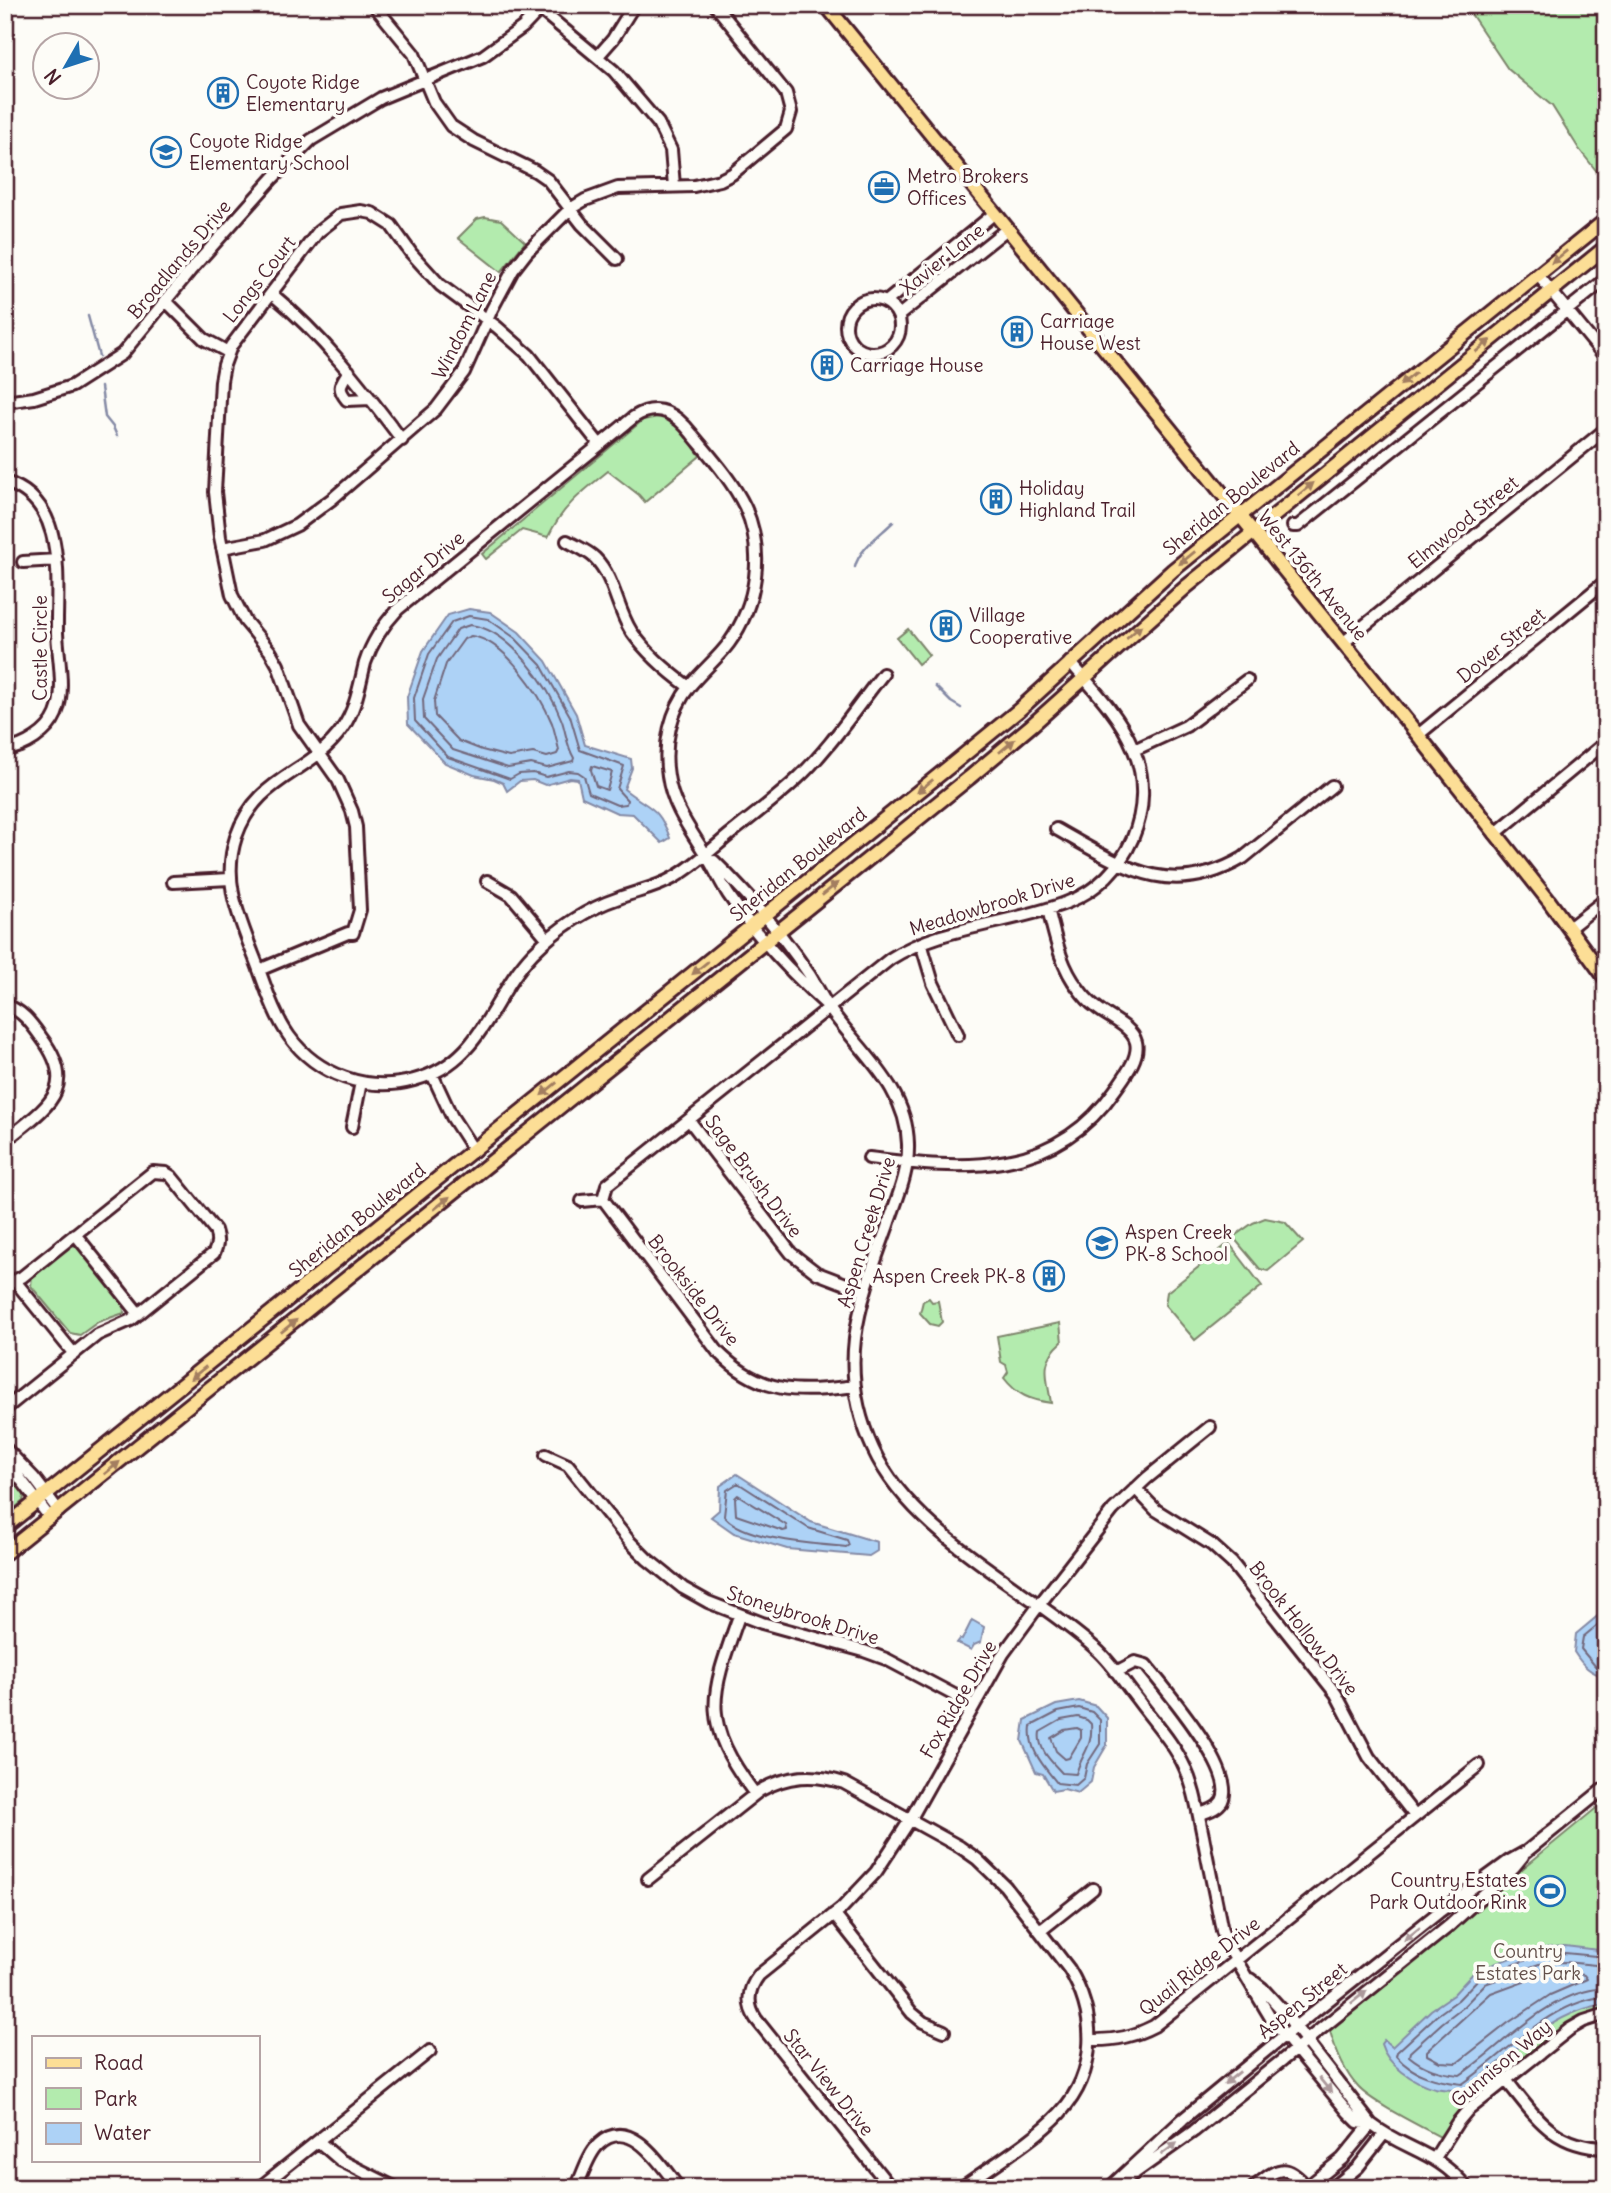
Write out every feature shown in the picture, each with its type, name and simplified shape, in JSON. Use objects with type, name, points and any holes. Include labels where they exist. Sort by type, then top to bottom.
[{"type":"main road","name":"West 136th Avenue","points":[[826,5],[1418,735],[1606,979]]},
{"type":"main road","name":"Sheridan Boulevard","points":[[5,1527],[972,748],[1150,589],[1606,220]]},
{"type":"main road","name":"Sheridan Boulevard","points":[[5,1553],[990,760],[1160,609],[1606,247]]},
{"type":"street","points":[[374,5],[414,54],[434,102],[451,126],[474,141],[535,171],[556,190],[617,259]]},
{"type":"street","points":[[598,56],[613,39],[634,5]]},
{"type":"street","name":"Windom Lane","points":[[222,548],[265,540],[297,525],[332,499],[436,409],[451,391],[475,351],[513,270],[570,209],[594,196],[618,188],[707,185],[732,174],[778,137],[790,121],[791,111],[786,93],[715,5]]},
{"type":"street","points":[[540,7],[614,71],[662,130],[671,150],[674,186]]},
{"type":"street","name":"Broadlands Drive","points":[[5,402],[55,392],[91,376],[127,349],[165,300],[301,149],[362,108],[483,57],[523,27],[540,7]]},
{"type":"street","name":"Longs Court","points":[[319,754],[295,718],[278,665],[238,609],[232,595],[222,548],[215,492],[221,381],[228,352],[238,334],[272,294],[317,232],[341,214],[361,211],[382,217],[432,277],[529,355],[600,445]]},
{"type":"street","name":"Xavier Lane","points":[[886,303],[995,213]]},
{"type":"street","name":"Xavier Lane","points":[[898,316],[1007,229]]},
{"type":"street","points":[[1538,275],[1606,358]]},
{"type":"street","points":[[1293,526],[1298,526],[1606,279]]},
{"type":"street","points":[[272,294],[300,318],[349,371],[402,440]]},
{"type":"street","points":[[871,299],[886,303],[898,316],[900,325],[895,341],[881,351],[863,351],[850,340],[846,322],[851,310],[856,304],[871,299]]},
{"type":"street","points":[[165,300],[204,339],[228,352]]},
{"type":"street","points":[[349,371],[340,388],[341,393],[347,400],[371,399]]},
{"type":"street","points":[[600,445],[640,413],[659,409],[659,396]]},
{"type":"street","name":"Aspen Creek Drive","points":[[659,409],[682,421],[731,482],[750,520],[756,552],[753,592],[743,619],[729,643],[689,687],[671,724],[667,739],[667,768],[674,800],[727,893],[792,974],[830,1008]]},
{"type":"street","name":"Elmwood Street","points":[[1343,643],[1606,429]]},
{"type":"street","name":"Sagar Drive","points":[[319,754],[352,713],[370,649],[398,609],[600,445]]},
{"type":"street","name":"Castle Circle","points":[[5,482],[24,490],[40,507],[51,531],[57,560],[60,702],[43,732],[19,747],[5,750]]},
{"type":"street","points":[[567,541],[595,558],[605,573],[626,622],[644,648],[689,687]]},
{"type":"street","points":[[23,562],[57,560]]},
{"type":"street","name":"Dover Street","points":[[1418,735],[1606,581]]},
{"type":"street","name":"Meadowbrook Drive","points":[[603,1199],[607,1185],[890,959],[921,943],[1048,909],[1080,897],[1096,887],[1119,864],[1130,845],[1141,814],[1142,784],[1134,750],[1126,734],[1070,663]]},
{"type":"street","points":[[259,970],[353,933],[358,918],[360,910],[356,827],[338,779],[319,754],[278,780],[253,804],[237,835],[232,853],[230,879],[236,911],[259,970],[279,1018],[299,1048],[323,1068],[361,1082],[400,1084],[432,1074],[459,1057],[471,1045],[515,974],[548,939],[577,917],[601,904],[656,886],[674,877],[799,777],[883,674]]},
{"type":"street","points":[[1134,750],[1186,726],[1247,680]]},
{"type":"street","points":[[1495,834],[1606,742]]},
{"type":"street","points":[[1056,829],[1144,875],[1185,878],[1212,873],[1243,858],[1332,786]]},
{"type":"street","name":"Aspen Creek Drive","points":[[706,853],[777,932],[830,1008],[887,1080],[896,1094],[906,1125],[908,1163],[904,1180],[864,1291],[855,1330],[853,1352],[858,1408],[873,1450],[898,1491],[930,1523],[1094,1647],[1178,1754],[1192,1786],[1199,1814],[1222,1931],[1236,1961],[1248,1977],[1262,2005],[1348,2112],[1358,2122],[1371,2124]]},
{"type":"street","points":[[173,883],[230,879]]},
{"type":"street","points":[[487,881],[511,895],[548,939]]},
{"type":"street","points":[[1569,928],[1606,899]]},
{"type":"street","points":[[869,1158],[934,1166],[985,1165],[1011,1161],[1047,1150],[1076,1132],[1099,1111],[1128,1071],[1134,1058],[1136,1043],[1133,1035],[1086,998],[1067,971],[1048,909]]},
{"type":"street","points":[[921,943],[942,1006],[958,1035]]},
{"type":"street","points":[[5,1005],[26,1017],[65,1070],[47,1107],[5,1141]]},
{"type":"street","points":[[432,1074],[452,1117],[474,1150]]},
{"type":"street","points":[[352,1127],[361,1082]]},
{"type":"street","name":"Sage Brush Drive","points":[[689,1120],[791,1253],[817,1273],[864,1291]]},
{"type":"street","points":[[5,1409],[74,1354],[97,1335],[121,1326],[139,1314],[214,1253],[221,1235],[171,1177],[153,1168],[75,1234],[10,1283],[74,1354]]},
{"type":"street","points":[[582,1201],[603,1199]]},
{"type":"street","name":"Brookside Drive","points":[[603,1199],[710,1341],[730,1363],[761,1383],[778,1388],[813,1391],[855,1386]]},
{"type":"street","points":[[75,1234],[139,1314]]},
{"type":"street","name":"Fox Ridge Drive","points":[[749,1994],[759,1975],[834,1914],[876,1872],[910,1819],[1003,1654],[1092,1534],[1135,1488],[1210,1427]]},
{"type":"street","points":[[5,1450],[54,1514]]},
{"type":"street","name":"Stoneybrook Drive","points":[[546,1455],[568,1465],[630,1542],[664,1574],[708,1602],[739,1616],[886,1659],[973,1705]]},
{"type":"street","name":"Brook Hollow Drive","points":[[1135,1488],[1156,1510],[1212,1545],[1232,1563],[1336,1694],[1369,1757],[1415,1816]]},
{"type":"street","points":[[739,1616],[719,1671],[716,1718],[724,1748],[755,1794]]},
{"type":"street","points":[[1116,1672],[1128,1665],[1142,1662],[1209,1746],[1222,1779],[1224,1796],[1218,1805],[1199,1814]]},
{"type":"street","name":"Quail Ridge Drive","points":[[1090,2040],[1115,2040],[1154,2026],[1479,1765]]},
{"type":"street","points":[[648,1880],[755,1794],[787,1778],[816,1776],[844,1783],[977,1859],[1004,1886],[1078,1983],[1088,2011],[1090,2040],[1081,2079],[1060,2114],[961,2188]]},
{"type":"street","name":"Aspen Street","points":[[1111,2188],[1183,2119],[1285,2035],[1439,1912],[1527,1851],[1606,1787]]},
{"type":"street","name":"Aspen Street","points":[[1111,2188],[1194,2131],[1449,1926],[1514,1867],[1527,1851]]},
{"type":"street","points":[[1040,1931],[1093,1889]]},
{"type":"street","points":[[834,1914],[912,2013],[923,2022],[944,2031]]},
{"type":"street","name":"Aspen Creek Drive","points":[[1248,1977],[1269,1995],[1296,2027],[1371,2124]]},
{"type":"street","points":[[735,1994],[749,1994]]},
{"type":"street","name":"Star View Drive","points":[[749,1994],[749,2004],[756,2019],[891,2188]]},
{"type":"street","name":"Gunnison Way","points":[[1436,2158],[1467,2111],[1570,2029],[1606,2014]]},
{"type":"street","points":[[259,2188],[430,2051]]},
{"type":"street","points":[[1506,2080],[1550,2132],[1576,2145],[1606,2148]]},
{"type":"street","points":[[1253,2188],[1272,2172],[1285,2169],[1297,2174],[1307,2187],[1349,2152],[1371,2124],[1384,2134],[1436,2158],[1457,2175],[1467,2188]]},
{"type":"street","points":[[1333,2188],[1361,2163],[1384,2134]]},
{"type":"street","points":[[576,2188],[594,2150],[599,2144],[613,2137],[631,2137],[640,2142],[679,2188]]},
{"type":"street","points":[[318,2141],[340,2160],[397,2188]]},
{"type":"street","points":[[1349,2152],[1361,2163]]},
{"type":"green space","points":[[1465,5],[1606,5],[1606,183],[1579,149],[1552,106],[1508,69]]},
{"type":"green space","points":[[485,217],[501,220],[525,242],[501,272],[458,238],[477,219]]},
{"type":"green space","points":[[658,417],[677,426],[700,456],[645,502],[608,471],[566,508],[548,537],[522,530],[486,559],[482,554],[643,420]]},
{"type":"green space","points":[[908,629],[929,655],[918,664],[897,638]]},
{"type":"green space","points":[[1265,1218],[1285,1222],[1303,1242],[1268,1271],[1260,1269],[1233,1237]]},
{"type":"green space","points":[[1229,1243],[1262,1286],[1195,1340],[1165,1305],[1167,1292]]},
{"type":"green space","points":[[70,1245],[78,1246],[123,1303],[124,1313],[98,1322],[80,1335],[70,1333],[31,1286],[32,1276]]},
{"type":"green space","points":[[929,1298],[932,1302],[938,1301],[942,1322],[938,1326],[930,1324],[920,1313],[923,1301]]},
{"type":"green space","points":[[1060,1323],[1062,1342],[1050,1356],[1046,1370],[1051,1403],[1024,1396],[1004,1378],[1008,1372],[1006,1365],[1001,1362],[997,1336]]},
{"type":"green space","points":[[5,1462],[25,1492],[23,1501],[5,1517]]},
{"type":"green space","name":"Country Estates Park","points":[[1606,1800],[1606,2010],[1582,2017],[1550,2037],[1463,2108],[1442,2138],[1365,2093],[1344,2067],[1329,2028]]},
{"type":"water","points":[[469,609],[490,612],[519,632],[546,661],[576,714],[585,745],[631,759],[632,768],[624,789],[657,813],[670,838],[662,843],[633,814],[617,813],[582,797],[578,779],[570,778],[545,785],[533,780],[520,781],[507,791],[503,783],[445,763],[408,724],[407,697],[423,651],[448,615]]},
{"type":"water","points":[[737,1474],[811,1522],[877,1542],[877,1551],[869,1556],[787,1549],[734,1533],[711,1517],[719,1510],[720,1486]]},
{"type":"water","points":[[1606,1609],[1606,1677],[1587,1668],[1574,1652],[1576,1634]]},
{"type":"water","points":[[972,1620],[984,1627],[981,1642],[971,1650],[957,1643],[962,1640]]},
{"type":"water","points":[[1079,1701],[1096,1706],[1107,1718],[1107,1745],[1094,1767],[1091,1782],[1078,1793],[1064,1789],[1053,1791],[1043,1774],[1036,1772],[1022,1741],[1025,1720],[1056,1705]]},
{"type":"water","points":[[1565,1946],[1606,1951],[1606,2004],[1566,2016],[1547,2027],[1462,2092],[1435,2088],[1419,2082],[1395,2066],[1384,2052],[1381,2044],[1384,2040],[1392,2047],[1431,2010],[1453,1995],[1475,1971],[1535,1949]]},
{"type":"waterway","points":[[88,316],[99,356]]},
{"type":"waterway","points":[[101,387],[105,417],[117,436]]},
{"type":"waterway","points":[[855,567],[865,548],[893,522]]},
{"type":"waterway","points":[[935,686],[961,708]]},
{"type":"place","name":"Coyote Ridge Elementary","points":[[223,93]]},
{"type":"place","name":"Coyote Ridge Elementary School","points":[[166,152]]},
{"type":"place","name":"Metro Brokers Offices","points":[[884,187]]},
{"type":"place","name":"Carriage House West","points":[[1017,332]]},
{"type":"place","name":"Carriage House","points":[[827,365]]},
{"type":"place","name":"Holiday Highland Trail","points":[[996,499]]},
{"type":"place","name":"Village Cooperative","points":[[946,626]]},
{"type":"place","name":"Aspen Creek PK-8 School","points":[[1102,1243]]},
{"type":"place","name":"Aspen Creek PK-8","points":[[1049,1276]]},
{"type":"place","name":"Country Estates Park Outdoor Rink","points":[[1550,1891]]}]
